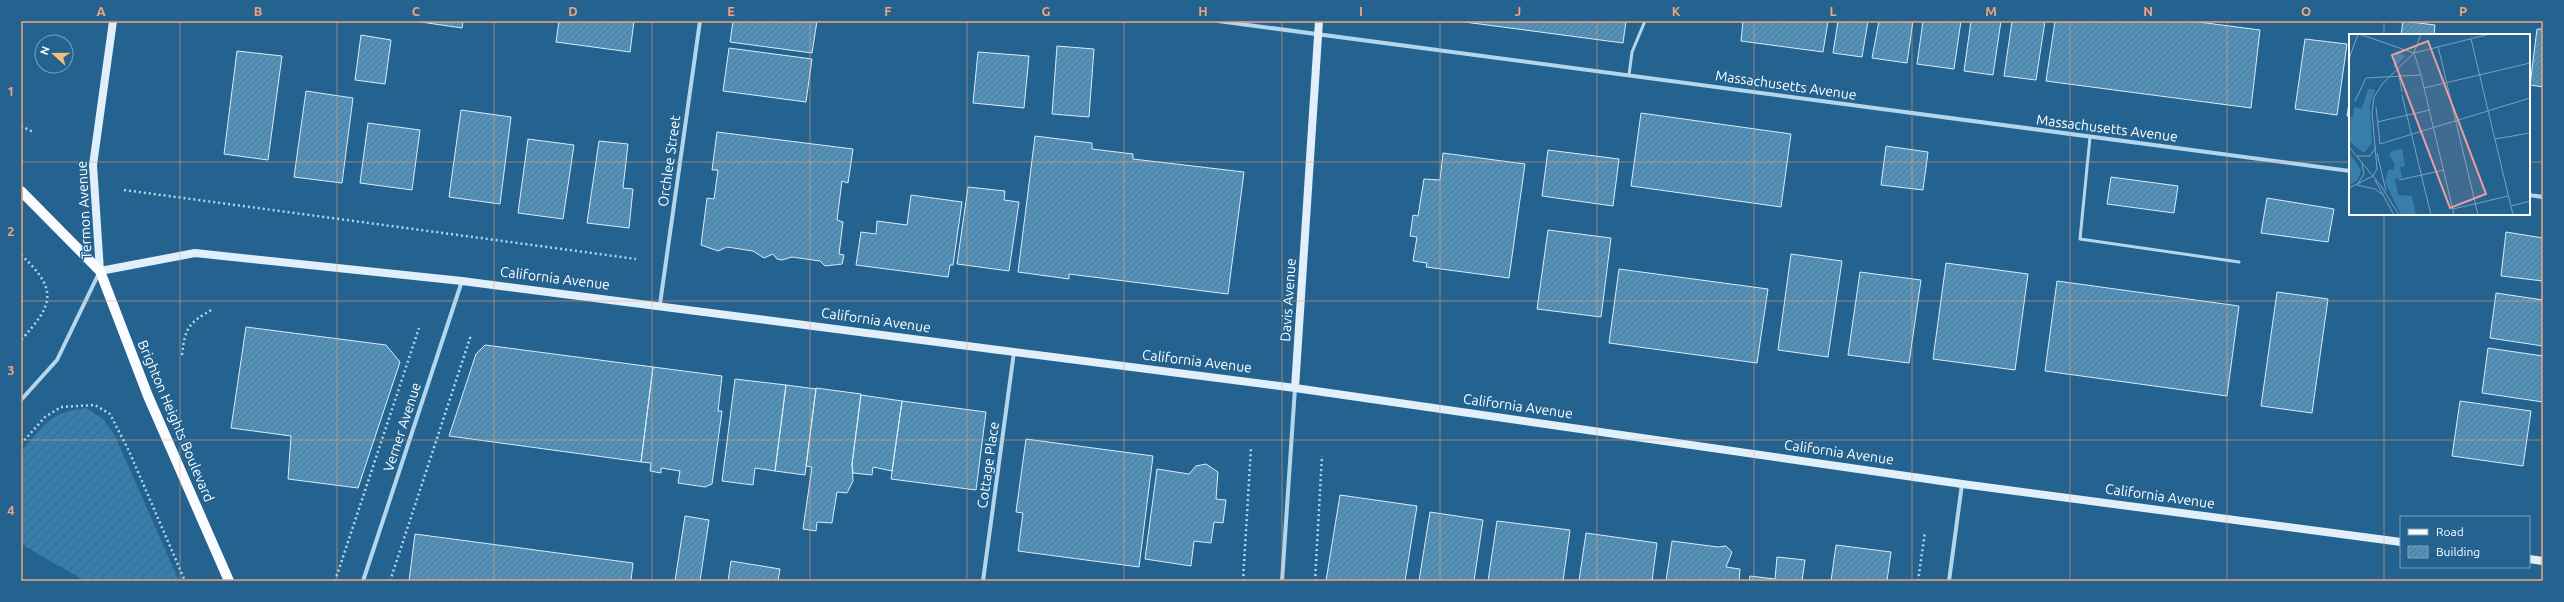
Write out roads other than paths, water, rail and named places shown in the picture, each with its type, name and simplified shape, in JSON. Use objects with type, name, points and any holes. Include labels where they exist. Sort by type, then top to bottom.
[{"type":"main road","points":[[21,191],[100,271]]},
{"type":"main road","name":"Brighton Heights Boulevard","points":[[100,271],[148,396],[229,581]]},
{"type":"street","name":"Termon Avenue","points":[[21,400],[57,360],[100,271],[92,165],[113,21]]},
{"type":"street","name":"Orchlee Street","points":[[660,304],[700,21]]},
{"type":"street","name":"Massachusetts Avenue","points":[[1218,21],[2349,171]]},
{"type":"street","name":"Davis Avenue","points":[[1282,581],[1296,388],[1319,21]]},
{"type":"street","points":[[2530,195],[2543,197]]},
{"type":"street","name":"California Avenue","points":[[100,271],[195,253],[462,280],[660,304],[1014,352],[1296,388],[1962,484],[2400,542]]},
{"type":"street","name":"Verner Avenue","points":[[363,581],[462,280]]},
{"type":"street","name":"Cottage Place","points":[[983,581],[1014,352]]},
{"type":"street","points":[[1949,581],[1962,484]]},
{"type":"street","points":[[2530,559],[2543,560]]},
{"type":"lane","points":[[1629,75],[1632,52],[1645,21]]},
{"type":"lane","points":[[2090,137],[2080,239],[2239,262]]}]
